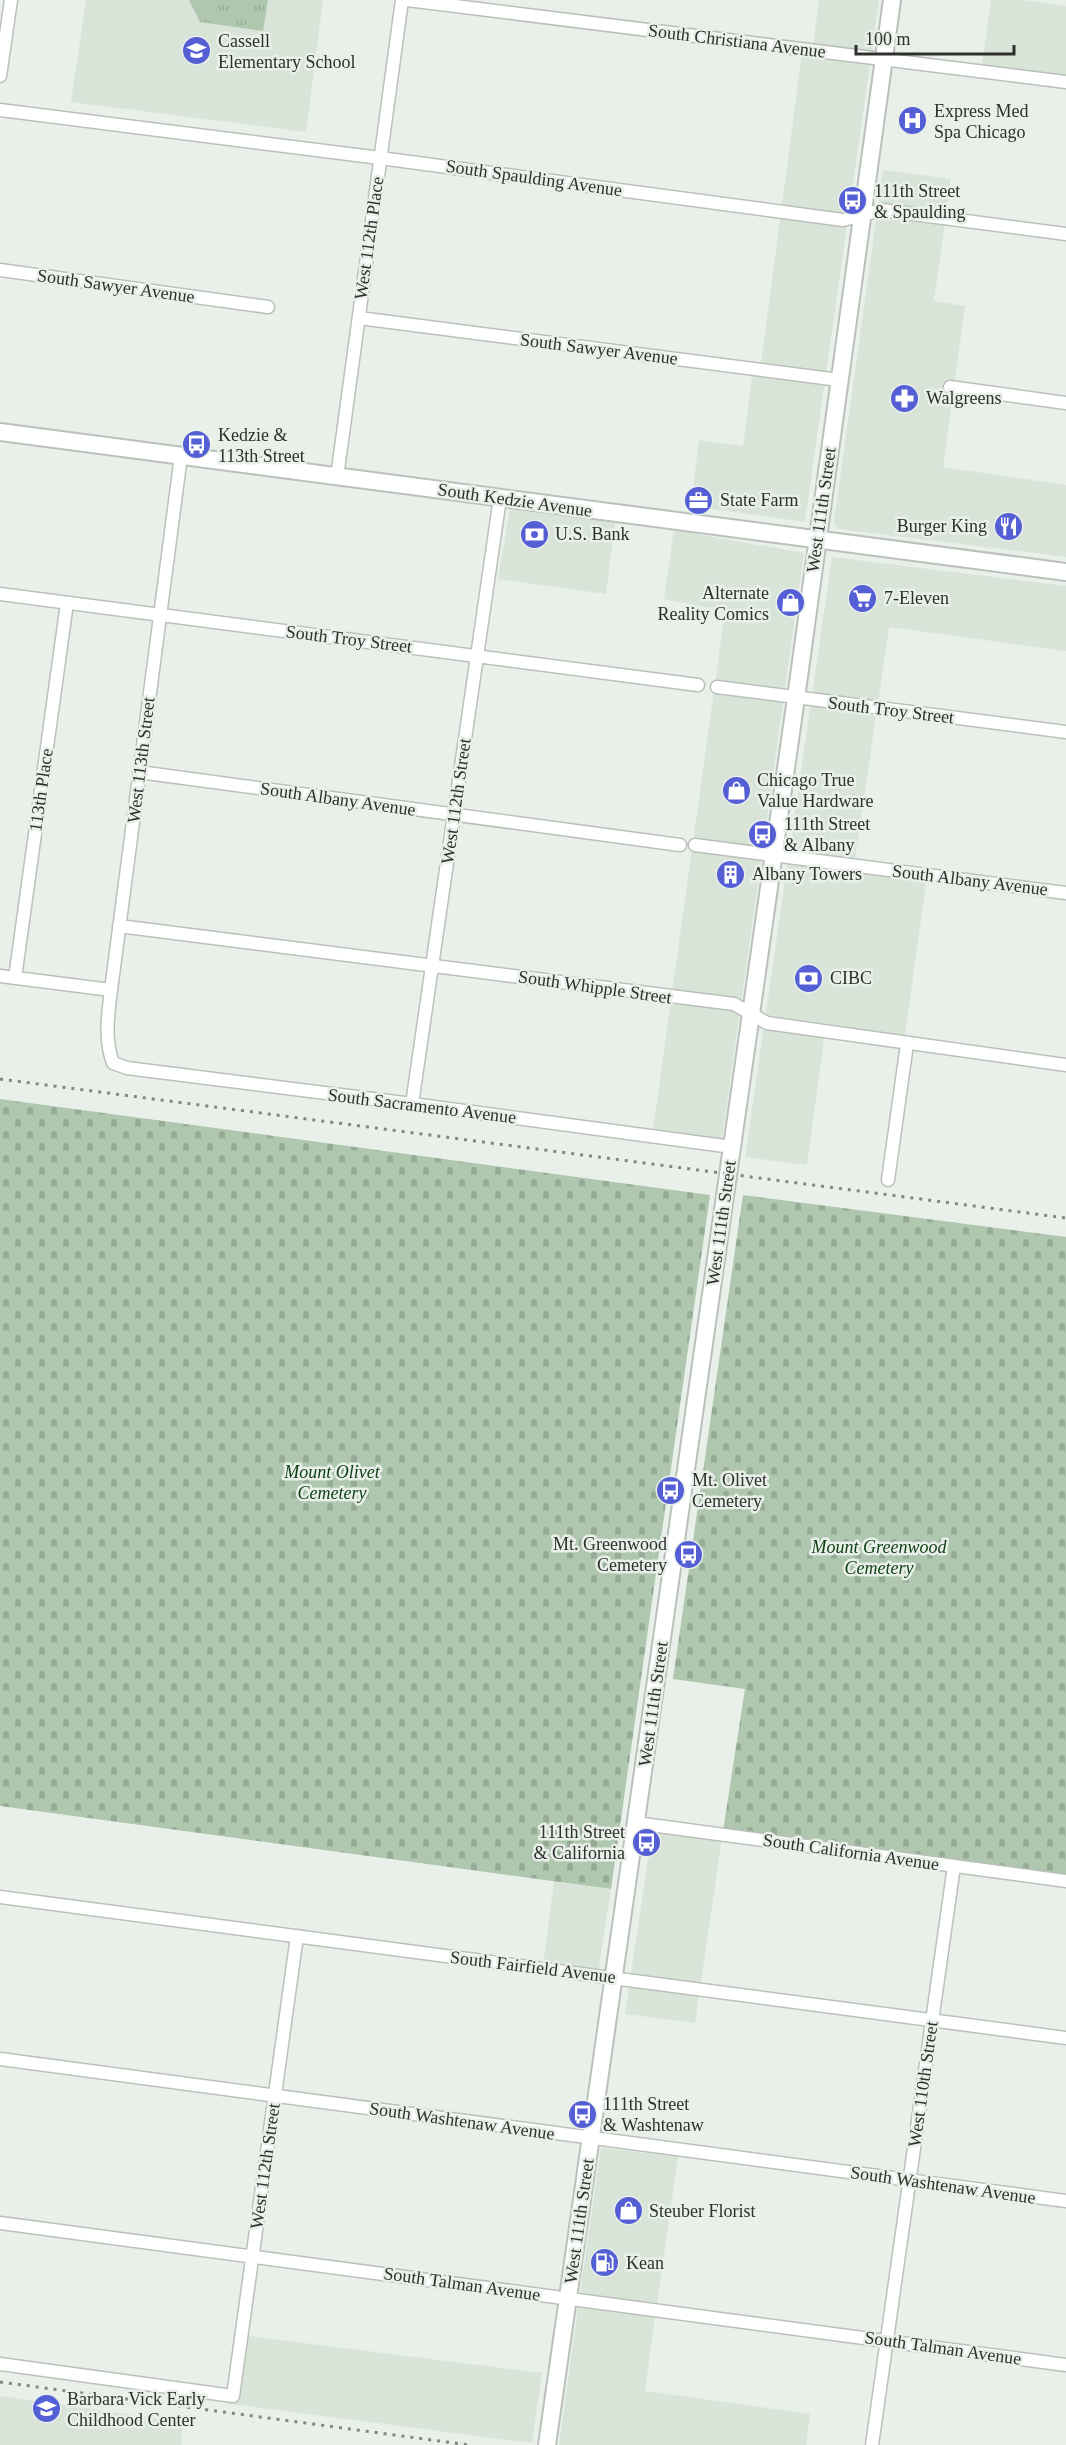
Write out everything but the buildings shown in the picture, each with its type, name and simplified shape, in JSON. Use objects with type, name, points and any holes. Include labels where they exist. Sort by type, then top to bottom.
[{"type":"main road","name":"West 111th Street","points":[[547,2445],[732,1147],[892,0]]},
{"type":"main road","name":"South Kedzie Avenue","points":[[0,432],[1066,572]]},
{"type":"street","points":[[0,76],[10,0]]},
{"type":"street","name":"West 112th Place","points":[[337,477],[402,0]]},
{"type":"street","name":"South Christiana Avenue","points":[[407,0],[1066,82]]},
{"type":"street","name":"South Spaulding Avenue","points":[[0,110],[843,220],[882,210],[1066,234]]},
{"type":"street","name":"South Sawyer Avenue","points":[[0,270],[268,307]]},
{"type":"street","name":"South Sawyer Avenue","points":[[358,318],[839,380]]},
{"type":"street","points":[[950,387],[1066,403]]},
{"type":"street","name":"West 113th Street","points":[[113,1063],[107,1048],[111,990],[181,456]]},
{"type":"street","name":"West 112th Street","points":[[412,1104],[500,498]]},
{"type":"street","name":"South Troy Street","points":[[0,594],[698,685]]},
{"type":"street","name":"113th Place","points":[[15,978],[67,603]]},
{"type":"street","name":"South Troy Street","points":[[717,687],[1066,732]]},
{"type":"street","name":"South Albany Avenue","points":[[139,772],[680,845]]},
{"type":"street","name":"South Albany Avenue","points":[[695,845],[1066,892]]},
{"type":"street","name":"South Whipple Street","points":[[119,926],[734,1005],[767,1023],[1066,1065]]},
{"type":"street","points":[[0,976],[111,990]]},
{"type":"street","points":[[888,1180],[908,1044]]},
{"type":"street","name":"South Sacramento Avenue","points":[[113,1063],[127,1068],[732,1147]]},
{"type":"street","name":"South California Avenue","points":[[636,1823],[1066,1881]]},
{"type":"street","name":"West 110th Street","points":[[872,2445],[954,1866]]},
{"type":"street","name":"South Fairfield Avenue","points":[[0,1897],[1066,2038]]},
{"type":"street","name":"West 112th Street","points":[[0,2364],[233,2396],[297,1936]]},
{"type":"street","name":"South Washtenaw Avenue","points":[[0,2060],[1066,2201]]},
{"type":"street","name":"South Talman Avenue","points":[[0,2223],[1066,2365]]},
{"type":"shaded area","name":"Cassell Elementary School","points":[[86,0],[323,0],[306,132],[71,102]]},
{"type":"shaded area","points":[[819,0],[879,0],[805,522],[691,506],[699,440],[743,446],[753,370],[760,371],[802,53],[812,54]]},
{"type":"shaded area","points":[[991,0],[1023,0],[1066,6],[1066,76],[982,66]]},
{"type":"shaded area","points":[[883,170],[951,179],[934,301],[965,306],[943,467],[1066,485],[1066,557],[838,529],[835,526]]},
{"type":"shaded area","points":[[510,509],[615,523],[606,594],[498,579]]},
{"type":"shaded area","points":[[674,530],[804,553],[722,1140],[653,1130],[725,611],[664,599]]},
{"type":"shaded area","points":[[832,557],[1066,586],[1066,651],[889,627],[854,867],[927,876],[904,1042],[825,1032],[807,1165],[745,1157]]},
{"type":"shaded area","points":[[654,1820],[723,1831],[695,2023],[625,2014]]},
{"type":"shaded area","points":[[554,1882],[611,1889],[597,1981],[542,1973]]},
{"type":"shaded area","points":[[601,2148],[678,2157],[657,2303],[580,2293]]},
{"type":"shaded area","points":[[578,2308],[655,2317],[645,2391],[810,2414],[806,2445],[559,2445]]},
{"type":"shaded area","points":[[240,2335],[542,2373],[532,2443],[230,2404]]},
{"type":"shaded area","name":"Barbara Vick Early Childhood Center","points":[[0,2396],[183,2422],[181,2445],[0,2445]]},
{"type":"green space","points":[[189,0],[268,0],[263,31],[200,22]]},
{"type":"green space","name":"Mount Olivet Cemetery","points":[[0,1099],[710,1195],[611,1889],[0,1806]]},
{"type":"green space","name":"Mount Greenwood Cemetery","points":[[743,1195],[1066,1237],[1066,1876],[723,1831],[745,1689],[673,1679]]},
{"type":"railway","points":[[0,1079],[1066,1218]]},
{"type":"railway","points":[[0,2382],[469,2445]]},
{"type":"place","name":"Cassell Elementary School","points":[[197,51]]},
{"type":"place","name":"Express Med Spa Chicago","points":[[913,121]]},
{"type":"place","name":"111th Street & Spaulding","points":[[853,201]]},
{"type":"place","name":"Walgreens","points":[[905,398]]},
{"type":"place","name":"Kedzie & 113th Street","points":[[197,445]]},
{"type":"place","name":"State Farm","points":[[699,500]]},
{"type":"place","name":"Burger King","points":[[1008,526]]},
{"type":"place","name":"U.S. Bank","points":[[534,534]]},
{"type":"place","name":"7-Eleven","points":[[863,598]]},
{"type":"place","name":"Alternate Reality Comics","points":[[790,603]]},
{"type":"place","name":"Chicago True Value Hardware","points":[[736,790]]},
{"type":"place","name":"111th Street & Albany","points":[[763,834]]},
{"type":"place","name":"Albany Towers","points":[[731,874]]},
{"type":"place","name":"CIBC","points":[[809,978]]},
{"type":"place","name":"Mt. Olivet Cemetery","points":[[671,1490]]},
{"type":"place","name":"Mt. Greenwood Cemetery","points":[[688,1554]]},
{"type":"place","name":"111th Street & California","points":[[646,1842]]},
{"type":"place","name":"111th Street & Washtenaw","points":[[582,2114]]},
{"type":"place","name":"Steuber Florist","points":[[628,2211]]},
{"type":"place","name":"Kean","points":[[605,2263]]},
{"type":"place","name":"Barbara Vick Early Childhood Center","points":[[46,2409]]}]
